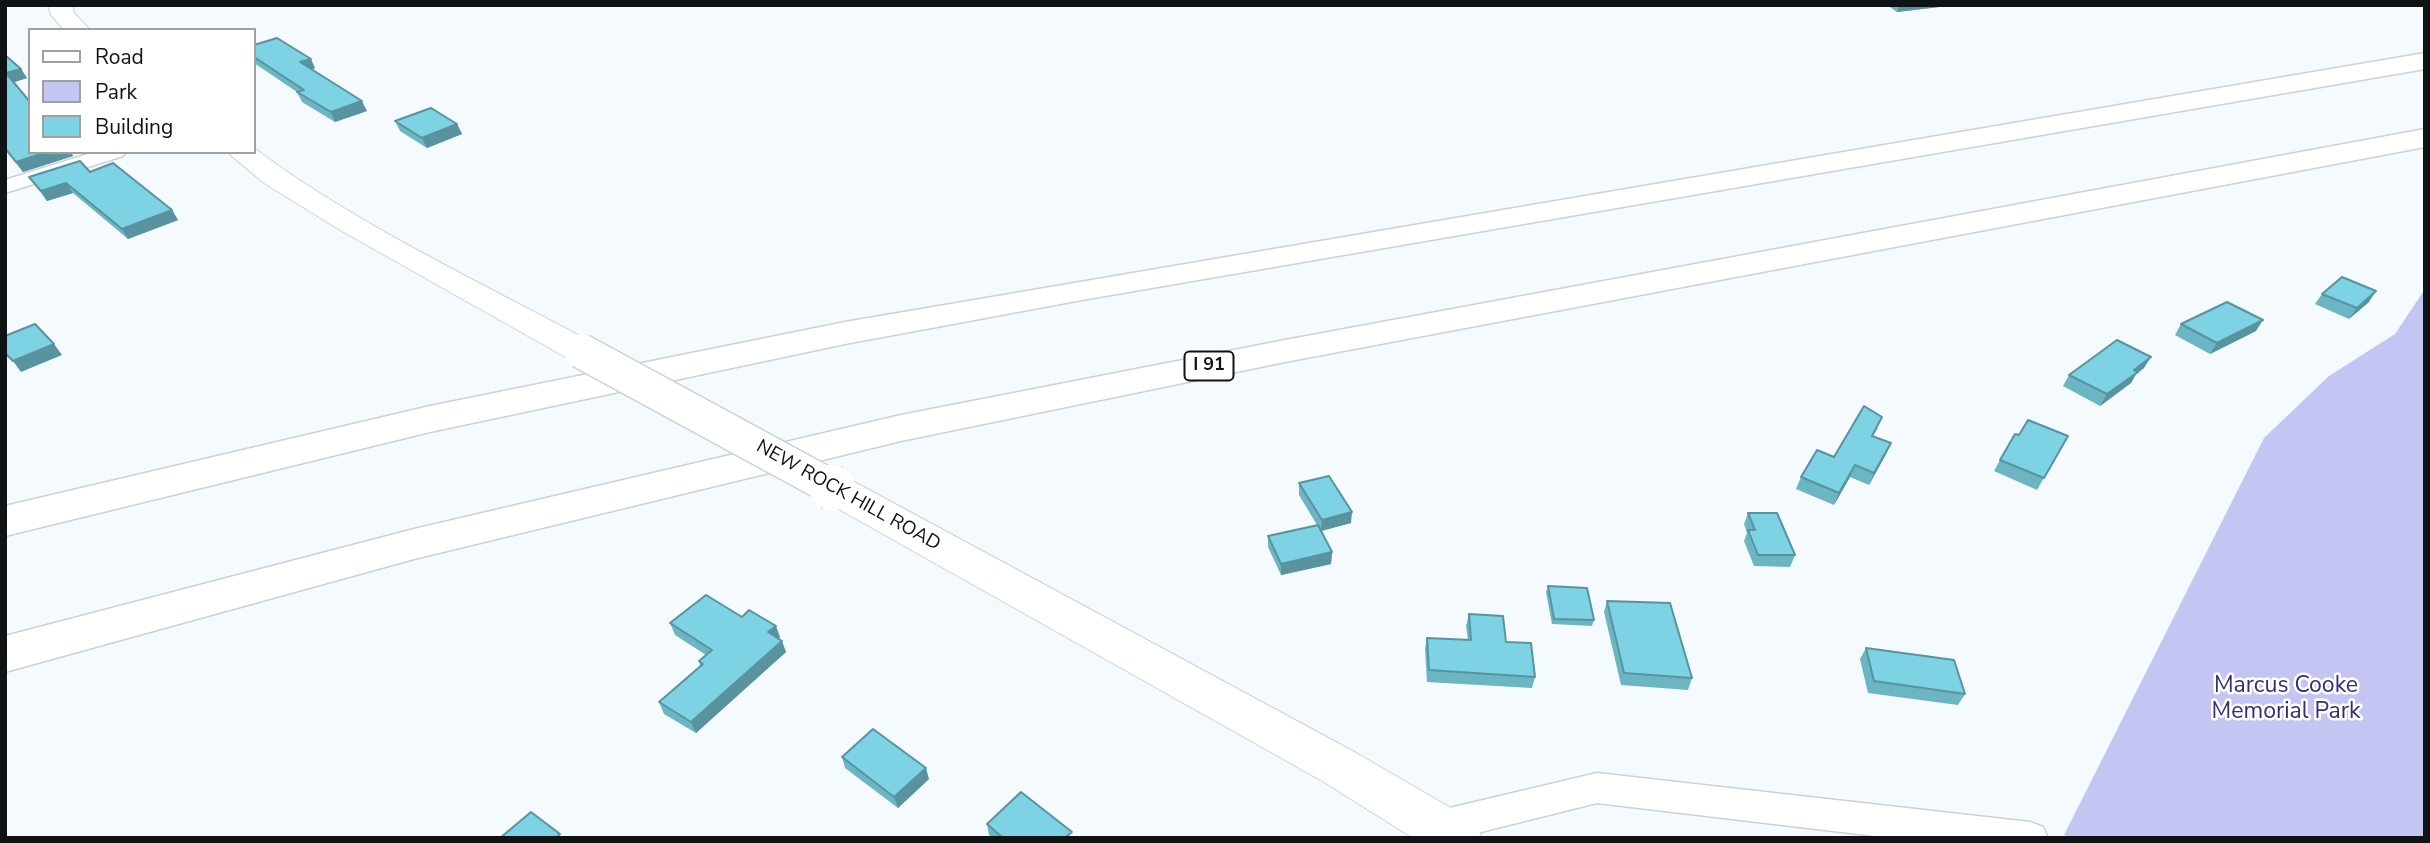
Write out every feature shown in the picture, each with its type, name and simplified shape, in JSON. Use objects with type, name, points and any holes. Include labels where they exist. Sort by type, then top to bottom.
[{"type":"highway","points":[[5,521],[430,419],[845,333],[2425,61]]},
{"type":"highway","name":"I 91","points":[[5,654],[560,507],[901,428],[1298,349],[2425,138]]},
{"type":"highway","points":[[5,664],[55,640]]},
{"type":"main road","points":[[60,5],[63,15],[76,28]]},
{"type":"main road","name":"NEW ROCK HILL ROAD","points":[[244,154],[274,177],[362,230],[1237,709],[1449,832]]},
{"type":"street","points":[[5,187],[110,154]]},
{"type":"street","points":[[1449,832],[1597,788],[2030,838]]},
{"type":"green space","name":"Marcus Cooke Memorial Park","points":[[2425,289],[2425,838],[2073,838],[2064,835],[2264,438],[2329,376],[2395,334]]},
{"type":"building","points":[[277,38],[311,59],[300,62],[362,101],[331,112],[297,92],[304,90],[256,58],[256,44]]},
{"type":"building","points":[[5,55],[21,69],[6,73],[28,100],[28,154],[41,154],[16,162],[5,148]]},
{"type":"building","points":[[431,108],[457,124],[422,138],[395,121]]},
{"type":"building","points":[[80,161],[90,172],[113,163],[172,210],[122,229],[66,183],[41,191],[29,177]]},
{"type":"building","points":[[2342,277],[2376,291],[2357,308],[2322,294]]},
{"type":"building","points":[[2227,302],[2263,320],[2217,343],[2181,324]]},
{"type":"building","points":[[35,324],[54,344],[13,361],[5,353],[5,336]]},
{"type":"building","points":[[2117,340],[2151,357],[2134,370],[2138,372],[2107,394],[2069,375]]},
{"type":"building","points":[[1864,406],[1882,417],[1872,436],[1891,443],[1874,473],[1855,465],[1839,493],[1801,477],[1817,450],[1834,457]]},
{"type":"building","points":[[2028,420],[2068,436],[2044,478],[2000,460],[2015,434],[2019,435]]},
{"type":"building","points":[[1329,476],[1352,512],[1322,520],[1299,483]]},
{"type":"building","points":[[1748,513],[1777,513],[1795,555],[1758,555],[1748,530],[1755,530]]},
{"type":"building","points":[[1318,525],[1332,552],[1281,564],[1268,536]]},
{"type":"building","points":[[1548,586],[1587,588],[1594,620],[1554,619]]},
{"type":"building","points":[[706,595],[742,617],[749,610],[776,626],[768,632],[782,641],[691,722],[659,702],[703,664],[699,661],[712,650],[670,623]]},
{"type":"building","points":[[1607,601],[1670,603],[1692,678],[1624,673]]},
{"type":"building","points":[[1469,614],[1503,616],[1506,642],[1531,643],[1535,677],[1429,670],[1427,638],[1471,640]]},
{"type":"building","points":[[1866,648],[1954,660],[1965,694],[1874,681]]},
{"type":"building","points":[[873,729],[926,768],[894,797],[842,757]]},
{"type":"building","points":[[1021,792],[1072,832],[1067,836],[1069,838],[1003,838],[987,824]]},
{"type":"building","points":[[531,812],[560,834],[556,838],[500,838]]}]
